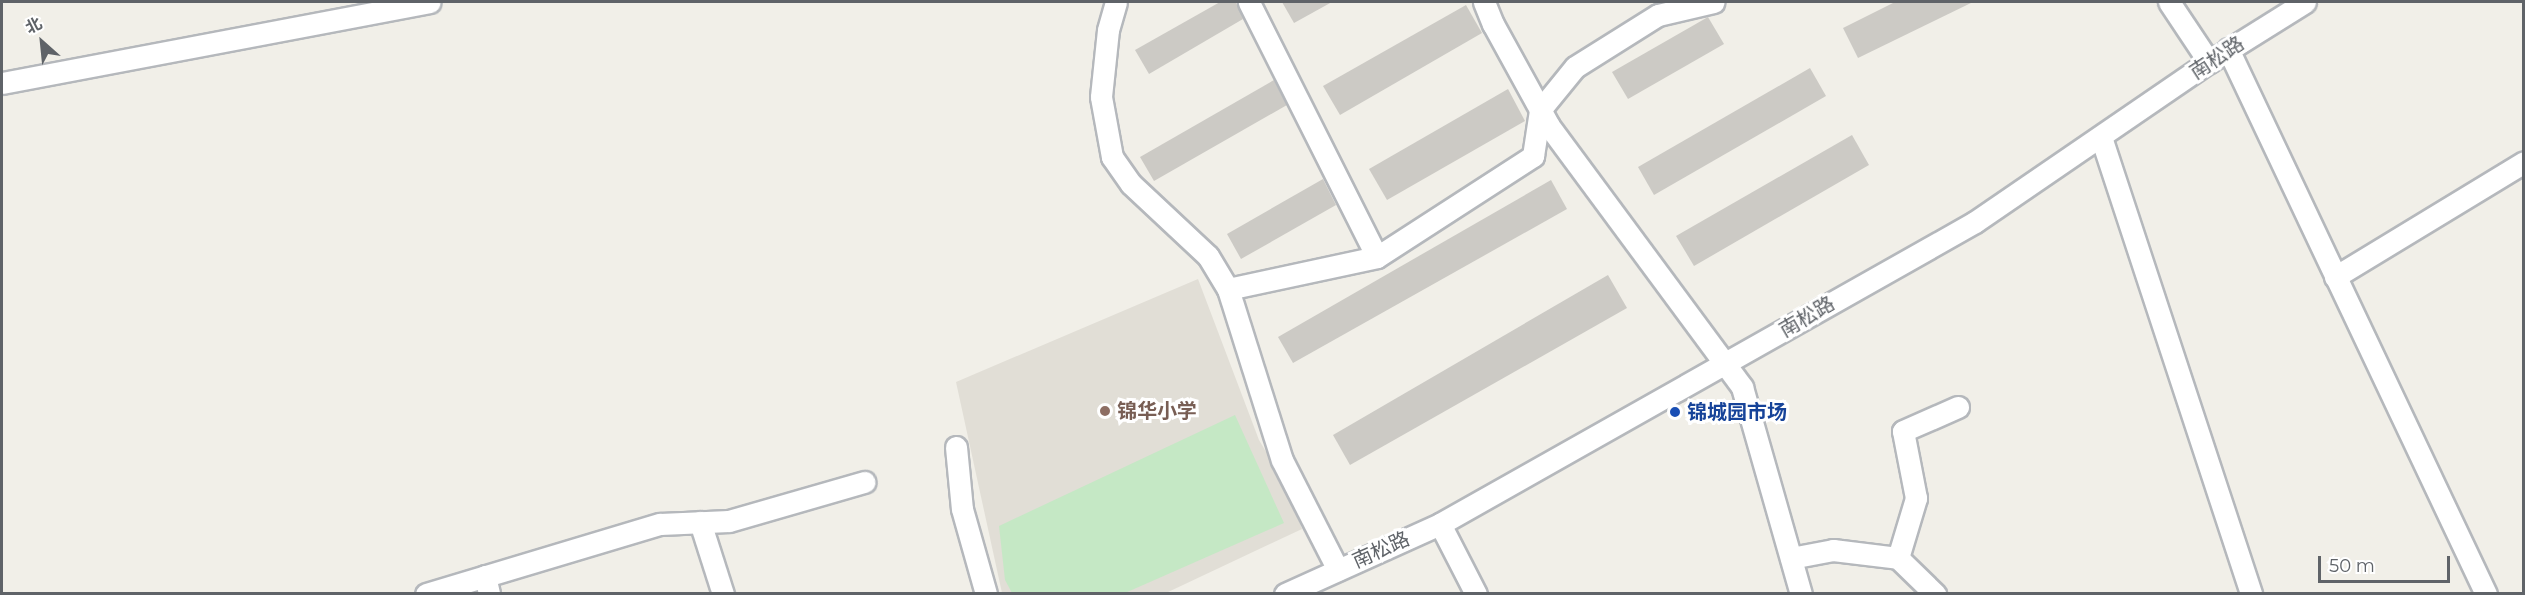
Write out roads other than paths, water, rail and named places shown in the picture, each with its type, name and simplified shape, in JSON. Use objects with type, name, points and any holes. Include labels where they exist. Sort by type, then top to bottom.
[{"type":"street","points":[[2,83],[429,2]]},
{"type":"street","points":[[1116,2],[1108,30],[1101,97],[1112,157],[1131,184],[1208,256],[1228,289],[1282,460],[1338,570]]},
{"type":"street","points":[[1249,2],[1377,257]]},
{"type":"street","points":[[1485,2],[1493,24],[1540,110],[1742,387],[1801,594]]},
{"type":"street","points":[[1228,289],[1377,257],[1533,156],[1540,110],[1584,61],[1658,15],[1714,2]]},
{"type":"street","points":[[2169,2],[2209,62]]},
{"type":"street","name":"南松路","points":[[1285,594],[1440,524],[1975,222],[2228,49],[2305,2]]},
{"type":"street","points":[[2228,49],[2486,594]]},
{"type":"street","points":[[2101,137],[2251,594]]},
{"type":"street","points":[[2335,277],[2523,162]]},
{"type":"street","points":[[1899,558],[1916,498],[1903,431],[1958,407]]},
{"type":"street","points":[[956,447],[962,509],[986,594]]},
{"type":"street","points":[[426,594],[487,585],[660,524],[729,521],[864,482]]},
{"type":"street","points":[[700,522],[723,594]]},
{"type":"street","points":[[1440,524],[1476,594]]},
{"type":"street","points":[[1791,558],[1833,550],[1899,558],[1935,594]]},
{"type":"place","name":"锦华小学","points":[[1105,411]]},
{"type":"place","name":"锦城园市场","points":[[1675,412]]}]
